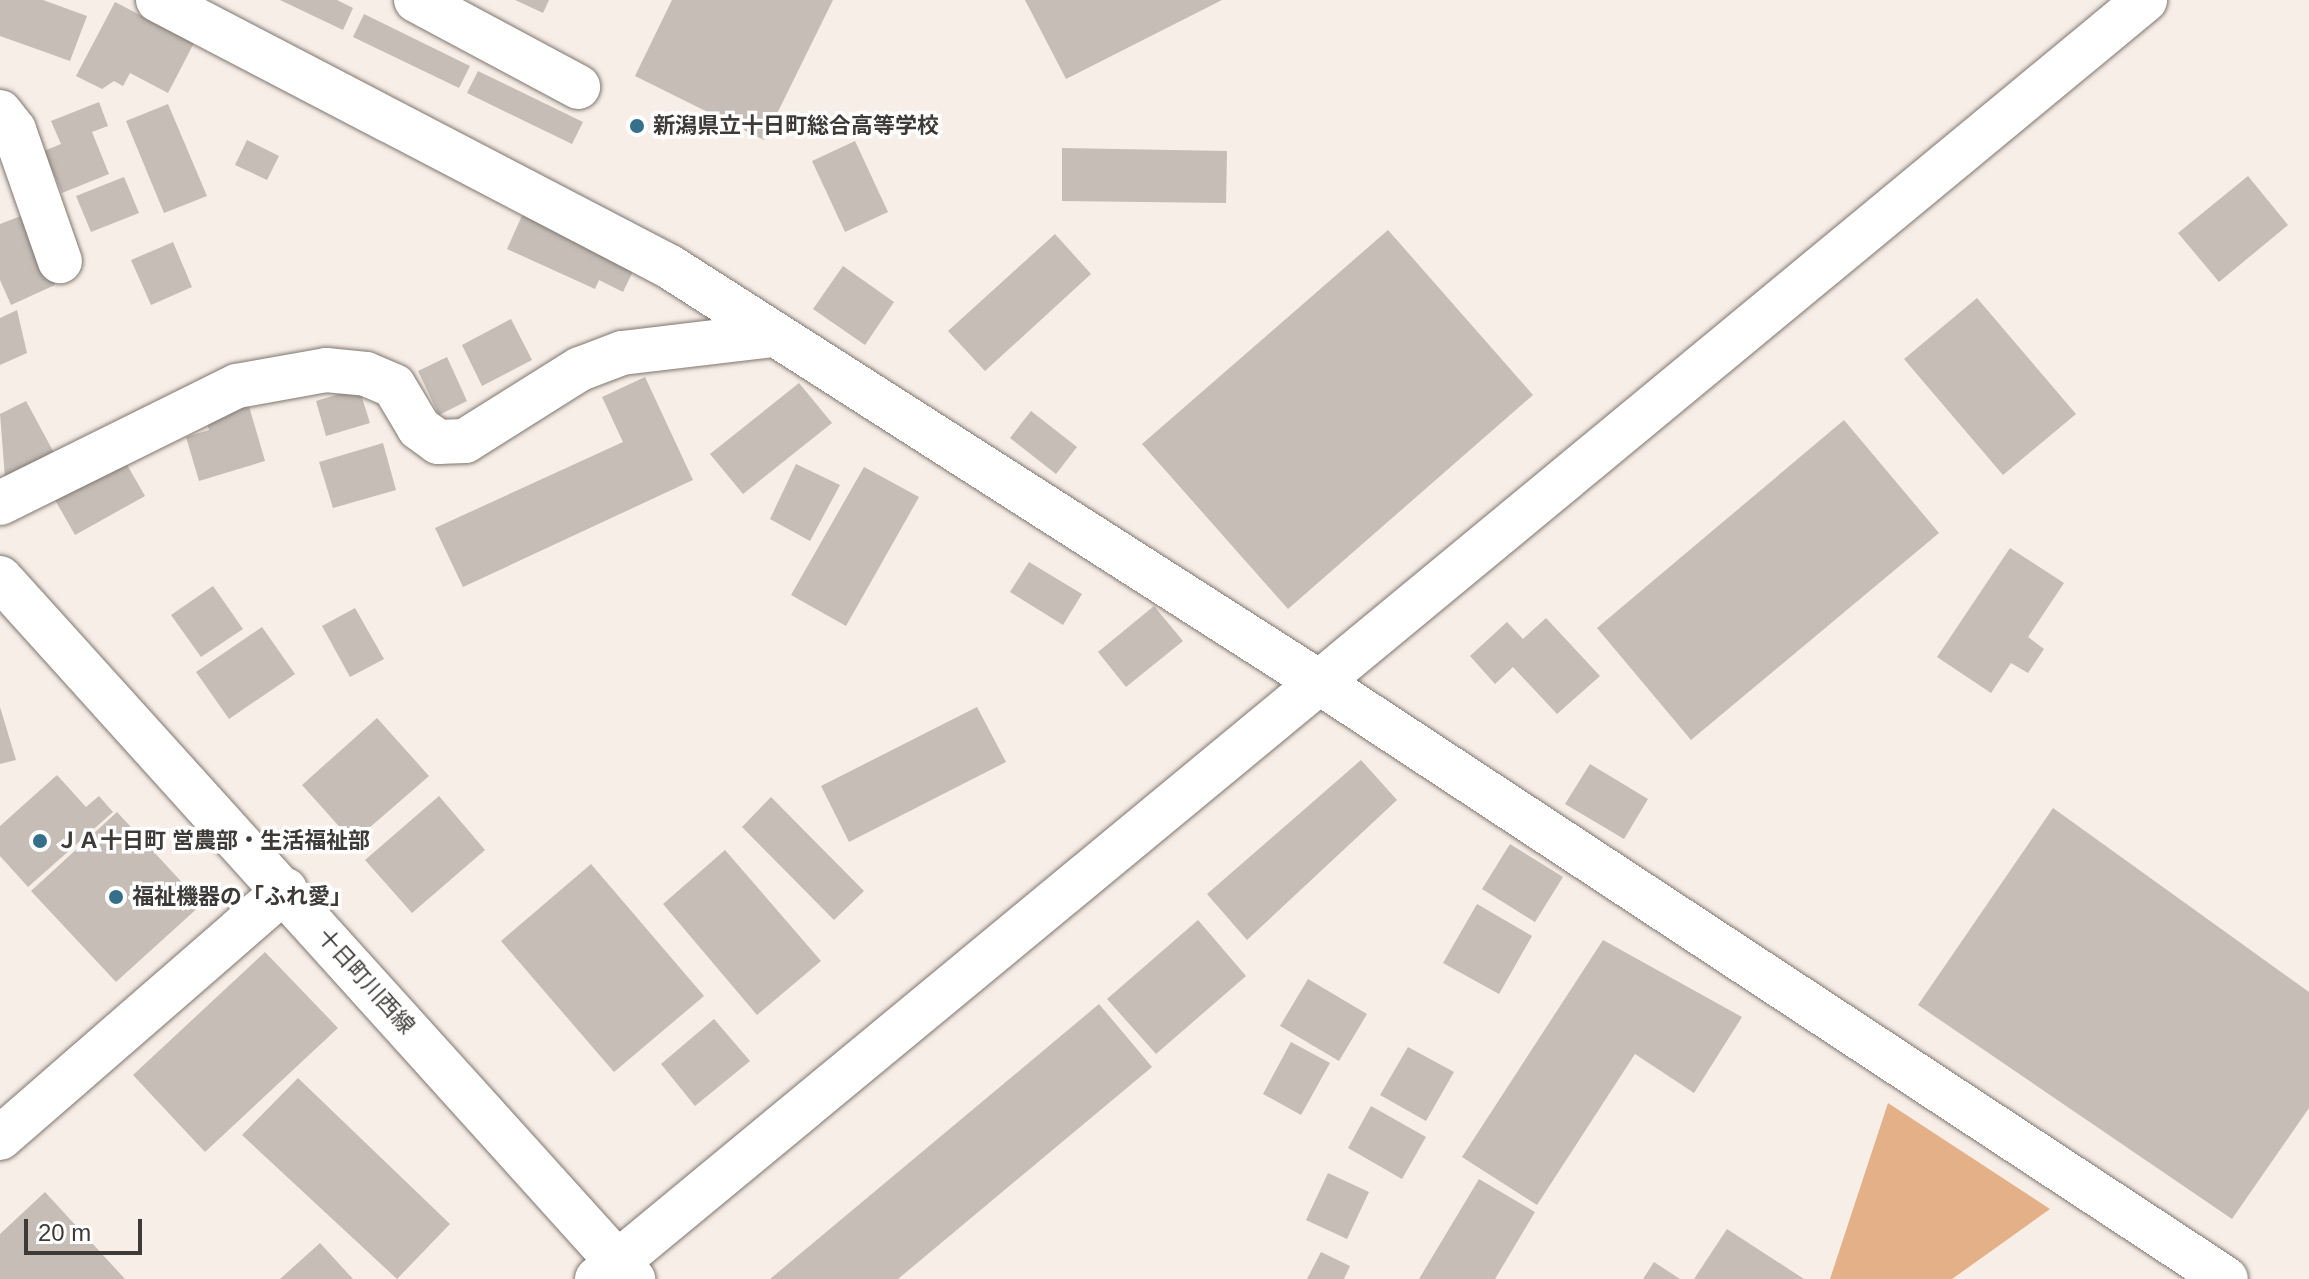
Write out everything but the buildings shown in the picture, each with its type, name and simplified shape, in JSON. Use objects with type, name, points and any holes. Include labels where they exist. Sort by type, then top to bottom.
[{"type":"street","points":[[158,0],[670,267],[1322,684],[2226,1279]]},
{"type":"street","points":[[416,0],[578,87]]},
{"type":"street","points":[[616,1274],[2145,0]]},
{"type":"street","points":[[0,112],[14,130],[60,261]]},
{"type":"street","points":[[0,503],[237,386],[326,370],[366,374],[394,386],[419,428],[438,442],[465,441],[580,369],[622,353],[774,335]]},
{"type":"street","name":"十日町川西線","points":[[0,578],[285,890],[616,1274]]},
{"type":"street","points":[[0,1138],[285,890]]},
{"type":"shaded area","points":[[1888,1103],[2050,1209],[1952,1279],[1830,1279]]},
{"type":"place","name":"新潟県立十日町総合高等学校","points":[[637,126]]},
{"type":"place","name":"ＪＡ十日町 営農部・生活福祉部","points":[[40,841]]},
{"type":"place","name":"福祉機器の「ふれ愛」","points":[[116,897]]}]
